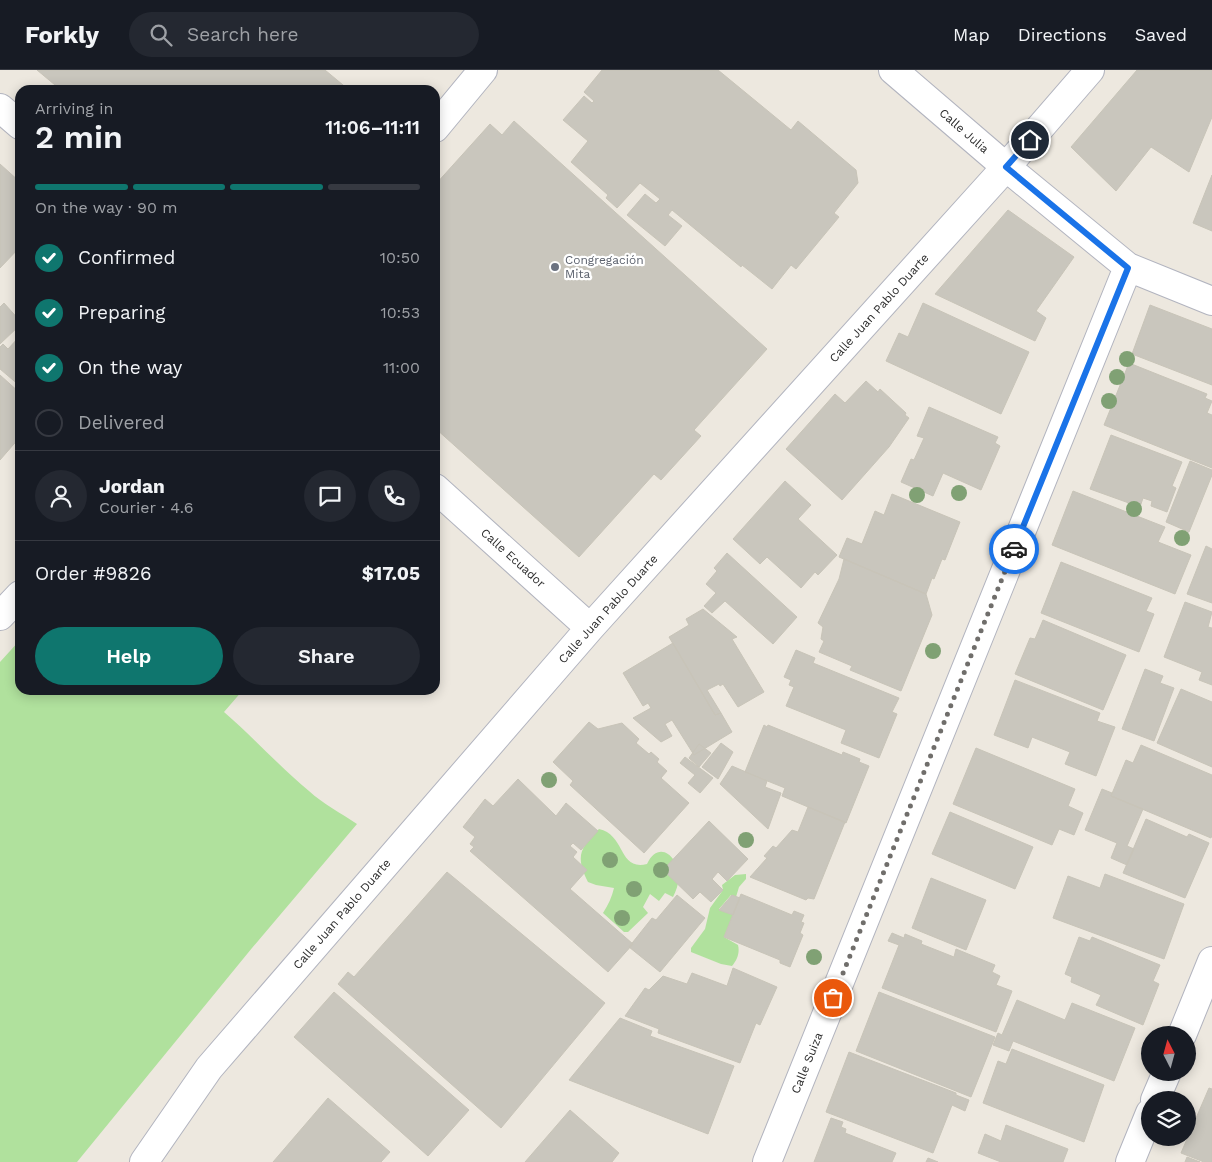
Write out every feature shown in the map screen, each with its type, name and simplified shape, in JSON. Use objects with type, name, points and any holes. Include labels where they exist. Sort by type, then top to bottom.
[{"type":"street","points":[[440,122],[483,70]]},
{"type":"street","name":"Calle Julia","points":[[893,70],[1128,268],[1212,301]]},
{"type":"street","name":"Calle Juan Pablo Duarte","points":[[144,1162],[209,1068],[590,628],[1006,167],[1090,70]]},
{"type":"street","points":[[0,108],[15,121]]},
{"type":"street","name":"Calle Suiza","points":[[767,1162],[1128,268]]},
{"type":"street","name":"Calle Ecuador","points":[[440,493],[590,628]]},
{"type":"street","points":[[0,616],[15,600]]},
{"type":"street","points":[[1186,1026],[1212,961]]},
{"type":"street","points":[[1130,1162],[1141,1135]]},
{"type":"green space","points":[[15,646],[15,695],[239,695],[224,712],[314,796],[357,824],[252,948],[77,1162],[0,1162],[0,662]]},
{"type":"green space","points":[[599,829],[614,838],[626,858],[631,862],[638,865],[647,864],[657,853],[662,852],[672,858],[678,870],[679,881],[673,897],[665,893],[659,901],[650,894],[643,907],[648,913],[628,932],[624,932],[603,913],[610,901],[614,888],[588,882],[584,873],[581,859],[584,847]]},
{"type":"green space","points":[[746,874],[746,879],[739,887],[736,897],[731,895],[719,909],[733,915],[724,937],[738,945],[737,959],[734,964],[732,966],[721,964],[691,952],[691,948],[705,929],[710,908],[723,890],[722,885],[735,875]]},
{"type":"building","points":[[37,70],[325,70],[343,85],[55,85]]},
{"type":"building","points":[[602,70],[718,70],[791,130],[798,121],[856,170],[858,183],[834,213],[839,217],[796,269],[791,265],[772,289],[742,265],[741,267],[672,210],[668,215],[682,226],[665,246],[627,215],[645,194],[656,203],[660,199],[640,183],[617,208],[606,198],[608,195],[571,162],[588,141],[563,120],[584,96],[592,103],[594,101],[584,92]]},
{"type":"building","points":[[1137,70],[1212,70],[1212,117],[1189,172],[1151,147],[1116,191],[1071,147]]},
{"type":"building","name":"Congregación Mita","points":[[514,121],[767,349],[694,430],[701,436],[661,480],[654,474],[579,557],[440,432],[440,179],[490,124],[502,135]]},
{"type":"building","points":[[0,164],[15,178],[15,252],[0,268]]},
{"type":"building","points":[[1212,175],[1212,231],[1193,223]]},
{"type":"building","points":[[1008,210],[1074,257],[1036,311],[1046,318],[1035,341],[935,294]]},
{"type":"building","points":[[4,303],[15,315],[15,330],[0,344],[0,307]]},
{"type":"building","points":[[923,303],[1029,352],[1001,414],[886,361],[899,333],[908,337]]},
{"type":"building","points":[[1150,305],[1212,329],[1212,385],[1132,354]]},
{"type":"building","points":[[15,341],[15,382],[0,369],[0,347],[3,344],[8,349]]},
{"type":"building","points":[[1129,363],[1207,394],[1205,398],[1212,401],[1207,413],[1212,415],[1212,468],[1104,425]]},
{"type":"building","points":[[0,375],[15,388],[15,443],[0,460]]},
{"type":"building","points":[[866,381],[878,392],[880,389],[909,418],[889,447],[842,500],[786,449],[835,394],[845,403]]},
{"type":"building","points":[[929,407],[998,437],[995,443],[1000,446],[981,490],[943,473],[933,496],[901,482],[911,459],[914,460],[924,438],[917,436]]},
{"type":"building","points":[[1111,435],[1182,462],[1172,486],[1176,488],[1167,512],[1151,506],[1152,501],[1143,498],[1140,507],[1090,489]]},
{"type":"building","points":[[1190,461],[1212,470],[1212,475],[1189,532],[1166,522]]},
{"type":"building","points":[[785,481],[811,505],[798,519],[837,555],[818,575],[815,572],[801,588],[767,557],[760,564],[733,539]]},
{"type":"building","points":[[1073,491],[1165,527],[1158,542],[1191,555],[1175,594],[1052,545]]},
{"type":"building","points":[[892,494],[960,522],[945,560],[942,559],[926,594],[839,557],[847,538],[862,544],[875,511],[884,515]]},
{"type":"building","points":[[1206,546],[1212,549],[1212,603],[1187,594]]},
{"type":"building","points":[[727,553],[797,617],[773,644],[725,601],[712,613],[704,606],[716,593],[706,584],[717,571],[714,568]]},
{"type":"building","points":[[844,559],[926,594],[932,615],[901,691],[850,670],[852,666],[819,652],[824,641],[821,639],[823,627],[818,623],[839,579]]},
{"type":"building","points":[[1061,562],[1152,598],[1146,611],[1154,614],[1139,652],[1041,613]]},
{"type":"building","points":[[1185,602],[1212,612],[1208,627],[1212,628],[1212,685],[1199,680],[1202,672],[1164,657]]},
{"type":"building","points":[[703,609],[737,637],[732,639],[764,692],[738,707],[723,684],[720,686],[719,684],[707,690],[721,713],[715,715],[669,637],[689,625],[686,619]]},
{"type":"building","points":[[1043,620],[1126,655],[1103,710],[1015,674],[1030,638],[1035,639]]},
{"type":"building","points":[[673,643],[715,715],[721,713],[732,732],[694,755],[672,720],[665,724],[672,736],[661,742],[633,718],[651,708],[648,703],[643,706],[623,673]]},
{"type":"building","points":[[796,650],[815,658],[813,663],[899,698],[892,712],[897,714],[879,758],[841,743],[846,730],[786,706],[794,687],[789,685],[791,680],[784,677]]},
{"type":"building","points":[[1145,669],[1163,676],[1160,683],[1174,688],[1154,741],[1122,729]]},
{"type":"building","points":[[1015,680],[1100,713],[1097,721],[1115,727],[1096,776],[1065,764],[1070,752],[1032,737],[1028,748],[994,735]]},
{"type":"building","points":[[1181,689],[1212,702],[1212,767],[1157,743]]},
{"type":"building","points":[[589,722],[598,729],[622,723],[639,739],[636,743],[649,754],[651,752],[659,759],[657,762],[667,771],[661,778],[689,803],[644,853],[570,785],[573,781],[553,762]]},
{"type":"building","points":[[764,725],[842,755],[843,752],[860,759],[859,762],[869,766],[846,823],[782,796],[785,788],[745,772]]},
{"type":"building","points":[[721,743],[733,752],[718,779],[702,767]]},
{"type":"building","points":[[699,744],[711,753],[699,767],[689,758]]},
{"type":"building","points":[[1141,745],[1212,775],[1211,838],[1111,796],[1126,760],[1133,763]]},
{"type":"building","points":[[976,748],[1075,789],[1068,806],[1083,813],[1074,835],[1059,829],[1052,845],[953,804]]},
{"type":"building","points":[[685,757],[713,778],[700,793],[688,783],[695,775],[680,763]]},
{"type":"building","points":[[732,766],[767,781],[765,787],[781,793],[768,829],[720,784]]},
{"type":"building","points":[[518,779],[556,816],[566,803],[598,831],[581,850],[573,843],[570,846],[577,852],[573,857],[587,870],[570,889],[633,944],[608,972],[470,851],[474,847],[470,844],[475,837],[463,827],[485,799],[493,806]]},
{"type":"building","points":[[1102,789],[1112,793],[1111,796],[1143,809],[1127,846],[1134,849],[1127,865],[1111,858],[1117,843],[1085,830]]},
{"type":"building","points":[[808,807],[845,822],[814,899],[808,898],[806,900],[750,877],[767,858],[764,856],[773,846],[776,848],[792,830],[798,832]]},
{"type":"building","points":[[950,812],[1033,847],[1015,889],[932,854]]},
{"type":"building","points":[[1146,819],[1187,837],[1189,834],[1209,843],[1185,898],[1123,873]]},
{"type":"building","points":[[709,821],[748,859],[727,881],[718,872],[712,879],[723,890],[711,902],[700,892],[693,899],[663,870]]},
{"type":"building","points":[[447,872],[605,1003],[501,1128],[338,984],[348,972],[354,977]]},
{"type":"building","points":[[1105,874],[1184,904],[1164,959],[1053,918],[1068,876],[1100,888]]},
{"type":"building","points":[[931,878],[986,900],[966,950],[912,928]]},
{"type":"building","points":[[741,894],[792,915],[794,911],[804,915],[801,922],[804,923],[800,933],[803,935],[790,967],[780,963],[780,960],[724,937]]},
{"type":"building","points":[[677,895],[705,918],[660,972],[629,947],[652,918],[656,920]]},
{"type":"building","points":[[732,895],[740,898],[733,915],[719,910]]},
{"type":"building","points":[[892,933],[904,938],[905,934],[922,941],[921,944],[954,957],[956,949],[995,965],[992,972],[1000,976],[996,985],[1012,991],[996,1032],[882,988],[899,945],[888,941]]},
{"type":"building","points":[[1079,937],[1090,941],[1092,937],[1160,965],[1153,981],[1159,984],[1143,1025],[1096,1005],[1101,995],[1071,982],[1072,977],[1065,974]]},
{"type":"building","points":[[733,968],[777,987],[760,1025],[756,1023],[740,1063],[658,1033],[659,1029],[625,1016],[645,988],[649,990],[663,976],[687,984],[692,973],[727,986]]},
{"type":"building","points":[[334,992],[469,1110],[428,1156],[294,1037]]},
{"type":"building","points":[[879,992],[995,1037],[971,1097],[856,1051]]},
{"type":"building","points":[[1017,1000],[1065,1020],[1072,1003],[1135,1028],[1114,1081],[1013,1041],[1009,1051],[993,1045],[998,1033],[1002,1035]]},
{"type":"building","points":[[620,1018],[652,1031],[650,1036],[734,1066],[708,1134],[569,1080]]},
{"type":"building","points":[[1012,1049],[1104,1085],[1084,1142],[983,1103],[998,1061],[1006,1064]]},
{"type":"building","points":[[849,1052],[956,1093],[956,1095],[969,1100],[965,1111],[952,1105],[933,1153],[826,1112]]},
{"type":"building","points":[[1209,1088],[1212,1089],[1212,1162],[1204,1162],[1181,1153],[1184,1146],[1196,1146],[1196,1118]]},
{"type":"building","points":[[328,1098],[390,1152],[381,1162],[273,1162]]},
{"type":"building","points":[[570,1110],[619,1153],[612,1162],[525,1162]]},
{"type":"building","points":[[831,1118],[843,1122],[841,1127],[846,1129],[845,1133],[896,1153],[892,1162],[814,1162]]},
{"type":"building","points":[[1006,1125],[1068,1149],[1063,1162],[1001,1162],[978,1153],[985,1134],[1001,1141]]},
{"type":"building","points":[[1187,1157],[1200,1162],[1185,1162]]},
{"type":"building","points":[[928,1158],[938,1162],[926,1162]]},
{"type":"way so far","points":[[833,998],[1014,549]]},
{"type":"place","name":"Congregación Mita","points":[[555,267]]},
{"type":"route","points":[[1014,549],[1128,268],[1006,167],[1030,140]]}]
